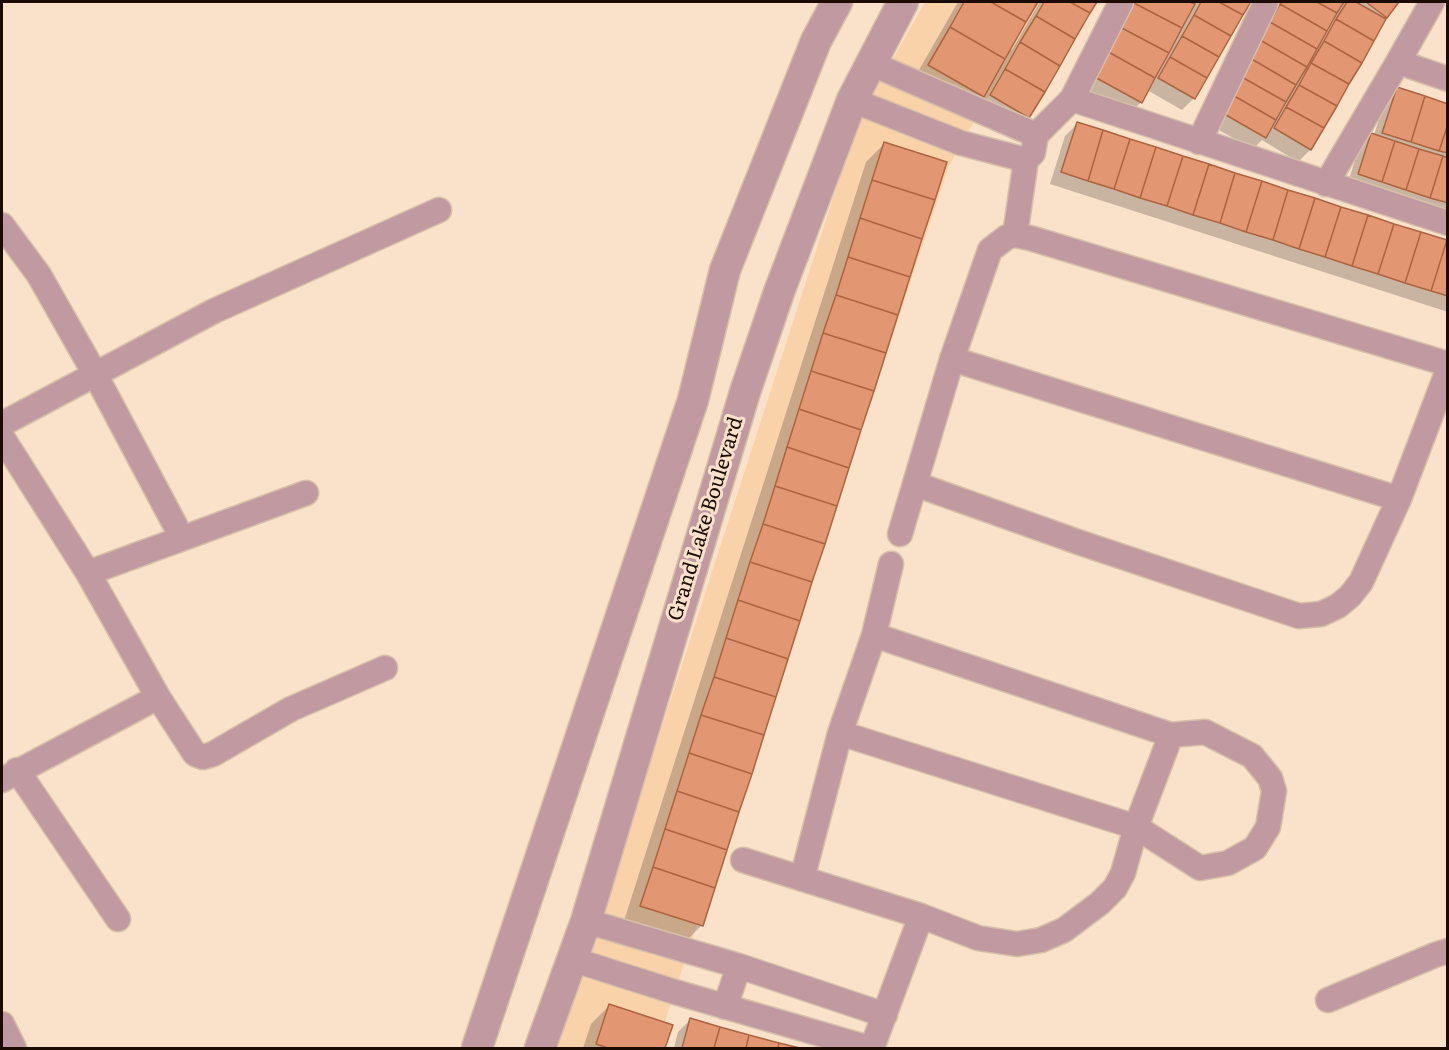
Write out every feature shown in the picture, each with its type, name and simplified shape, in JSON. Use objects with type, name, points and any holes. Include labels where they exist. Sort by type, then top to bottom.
[{"type":"street","points":[[477,1048],[693,400],[725,270],[816,41],[837,2]]},
{"type":"street","name":"Grand Lake Boulevard","points":[[540,1048],[586,921],[745,392],[779,292],[852,100],[903,2]]},
{"type":"street","points":[[1015,235],[1026,160],[1033,153],[1035,135],[1072,99],[1121,2]]},
{"type":"street","points":[[1199,142],[1266,2]]},
{"type":"street","points":[[1326,184],[1432,2]]},
{"type":"street","points":[[1398,62],[1448,79]]},
{"type":"street","points":[[870,63],[1035,135]]},
{"type":"street","points":[[1072,99],[1448,223]]},
{"type":"street","points":[[852,100],[961,143],[1026,160]]},
{"type":"street","points":[[2,424],[214,311],[439,210]]},
{"type":"street","points":[[2,225],[39,275],[95,374],[182,538]]},
{"type":"street","points":[[900,534],[952,359],[990,250],[1007,237],[1015,235],[1448,364]]},
{"type":"street","points":[[952,359],[1399,499]]},
{"type":"street","points":[[915,484],[1081,543],[1299,616],[1321,614],[1338,606],[1361,582],[1399,499],[1448,369]]},
{"type":"street","points":[[2,437],[88,573],[158,697],[195,754],[203,757],[213,754],[291,710],[386,668]]},
{"type":"street","points":[[88,573],[306,493]]},
{"type":"street","points":[[802,879],[840,733],[874,635],[891,564]]},
{"type":"street","points":[[840,733],[1136,827],[1200,868],[1228,863],[1255,848],[1268,827],[1274,791],[1270,778],[1252,756],[1205,732],[1171,735],[874,635]]},
{"type":"street","points":[[118,919],[9,775],[158,697]]},
{"type":"street","points":[[743,860],[921,916],[978,938],[1017,944],[1041,940],[1064,930],[1100,903],[1115,888],[1123,873],[1136,827],[1171,735]]},
{"type":"street","points":[[571,959],[725,1007],[871,1048],[921,916]]},
{"type":"street","points":[[586,921],[739,966],[885,1015]]},
{"type":"street","points":[[1328,1000],[1448,951]]},
{"type":"street","points":[[725,1007],[739,966]]},
{"type":"street","points":[[2,1024],[14,1048]]},
{"type":"shaded area","points":[[925,2],[1041,2],[949,166],[656,1048],[558,1048],[858,121]]},
{"type":"building","points":[[964,2],[991,2],[1026,22],[1005,59],[950,27]]},
{"type":"building","points":[[991,2],[1038,2],[1026,22]]},
{"type":"building","points":[[1044,2],[1070,2],[1090,13],[1075,39],[1036,16]]},
{"type":"building","points":[[1070,2],[1097,2],[1090,13]]},
{"type":"building","points":[[1132,2],[1182,28],[1169,53],[1118,26]]},
{"type":"building","points":[[1132,2],[1190,2],[1195,4],[1182,28]]},
{"type":"building","points":[[1201,2],[1219,2],[1243,15],[1231,36],[1194,15]]},
{"type":"building","points":[[1219,2],[1251,2],[1243,15]]},
{"type":"building","points":[[1282,2],[1317,2],[1337,13],[1327,31],[1280,4]]},
{"type":"building","points":[[1317,2],[1344,2],[1337,13]]},
{"type":"building","points":[[1347,2],[1356,2],[1386,19],[1374,41],[1336,19]]},
{"type":"building","points":[[1366,2],[1399,2],[1387,18]]},
{"type":"building","points":[[1280,4],[1327,31],[1317,49],[1270,22]]},
{"type":"building","points":[[1194,15],[1231,36],[1219,57],[1182,36]]},
{"type":"building","points":[[1036,16],[1075,39],[1060,66],[1020,42]]},
{"type":"building","points":[[1336,19],[1374,41],[1362,63],[1324,41]]},
{"type":"building","points":[[1270,22],[1317,49],[1307,67],[1260,40]]},
{"type":"building","points":[[1118,26],[1169,53],[1155,78],[1105,50]]},
{"type":"building","points":[[950,27],[1005,59],[984,97],[928,65]]},
{"type":"building","points":[[1182,36],[1219,57],[1207,78],[1170,57]]},
{"type":"building","points":[[1260,40],[1307,67],[1296,85],[1250,58]]},
{"type":"building","points":[[1324,41],[1362,63],[1349,84],[1311,63]]},
{"type":"building","points":[[1020,42],[1060,66],[1045,92],[1005,69]]},
{"type":"building","points":[[1105,50],[1155,78],[1142,103],[1091,75]]},
{"type":"building","points":[[1170,57],[1207,78],[1195,99],[1158,78]]},
{"type":"building","points":[[1250,58],[1296,85],[1286,102],[1240,76]]},
{"type":"building","points":[[1311,63],[1349,84],[1337,106],[1299,85]]},
{"type":"building","points":[[1005,69],[1045,92],[1029,118],[990,95]]},
{"type":"building","points":[[1240,76],[1286,102],[1276,120],[1229,93]]},
{"type":"building","points":[[1299,85],[1337,106],[1324,128],[1286,107]]},
{"type":"building","points":[[1397,87],[1425,96],[1411,142],[1382,133]]},
{"type":"building","points":[[1229,93],[1276,120],[1266,138],[1219,111]]},
{"type":"building","points":[[1425,96],[1448,104],[1448,124],[1439,151],[1411,142]]},
{"type":"building","points":[[1286,107],[1324,128],[1311,150],[1274,128]]},
{"type":"building","points":[[1077,122],[1103,130],[1088,181],[1061,172]]},
{"type":"building","points":[[1448,124],[1448,153],[1439,151]]},
{"type":"building","points":[[1103,130],[1130,139],[1114,189],[1088,181]]},
{"type":"building","points":[[1371,133],[1395,141],[1382,182],[1358,174]]},
{"type":"building","points":[[1130,139],[1156,147],[1140,198],[1114,189]]},
{"type":"building","points":[[1395,141],[1419,149],[1406,190],[1382,182]]},
{"type":"building","points":[[884,142],[947,162],[935,200],[872,180]]},
{"type":"building","points":[[1156,147],[1183,156],[1167,206],[1140,198]]},
{"type":"building","points":[[1419,149],[1443,156],[1430,198],[1406,190]]},
{"type":"building","points":[[1183,156],[1209,164],[1193,215],[1167,206]]},
{"type":"building","points":[[1443,156],[1448,158],[1448,203],[1430,198]]},
{"type":"building","points":[[1209,164],[1235,173],[1220,223],[1193,215]]},
{"type":"building","points":[[1235,173],[1262,181],[1246,232],[1220,223]]},
{"type":"building","points":[[872,180],[935,200],[922,239],[860,218]]},
{"type":"building","points":[[1262,181],[1288,190],[1273,240],[1246,232]]},
{"type":"building","points":[[1288,190],[1315,198],[1299,249],[1273,240]]},
{"type":"building","points":[[1315,198],[1341,207],[1325,257],[1299,249]]},
{"type":"building","points":[[1341,207],[1368,215],[1352,266],[1325,257]]},
{"type":"building","points":[[1368,215],[1394,224],[1378,274],[1352,266]]},
{"type":"building","points":[[860,218],[922,239],[910,277],[848,257]]},
{"type":"building","points":[[1394,224],[1421,232],[1405,283],[1378,274]]},
{"type":"building","points":[[1421,232],[1447,240],[1431,291],[1405,283]]},
{"type":"building","points":[[1448,240],[1448,296],[1431,291]]},
{"type":"building","points":[[848,257],[910,277],[898,315],[836,295]]},
{"type":"building","points":[[836,295],[898,315],[886,353],[823,333]]},
{"type":"building","points":[[823,333],[886,353],[874,391],[811,371]]},
{"type":"building","points":[[811,371],[874,391],[861,430],[799,409]]},
{"type":"building","points":[[799,409],[861,430],[849,468],[787,447]]},
{"type":"building","points":[[787,447],[849,468],[837,506],[775,486]]},
{"type":"building","points":[[775,486],[837,506],[825,544],[763,524]]},
{"type":"building","points":[[763,524],[825,544],[812,582],[750,562]]},
{"type":"building","points":[[750,562],[812,582],[800,621],[738,600]]},
{"type":"building","points":[[738,600],[800,621],[788,659],[726,638]]},
{"type":"building","points":[[726,638],[788,659],[776,697],[714,677]]},
{"type":"building","points":[[714,677],[776,697],[764,735],[701,715]]},
{"type":"building","points":[[701,715],[764,735],[752,774],[689,753]]},
{"type":"building","points":[[689,753],[752,774],[739,812],[677,791]]},
{"type":"building","points":[[677,791],[739,812],[727,850],[665,829]]},
{"type":"building","points":[[665,829],[727,850],[715,888],[653,867]]},
{"type":"building","points":[[653,867],[715,888],[703,926],[640,906]]},
{"type":"building","points":[[609,1004],[673,1025],[665,1048],[608,1048],[596,1044]]},
{"type":"building","points":[[690,1018],[720,1027],[714,1048],[682,1048]]},
{"type":"building","points":[[720,1027],[749,1035],[746,1048],[714,1048]]},
{"type":"building","points":[[749,1035],[779,1043],[778,1048],[746,1048]]},
{"type":"building","points":[[779,1043],[800,1048],[778,1048]]}]
